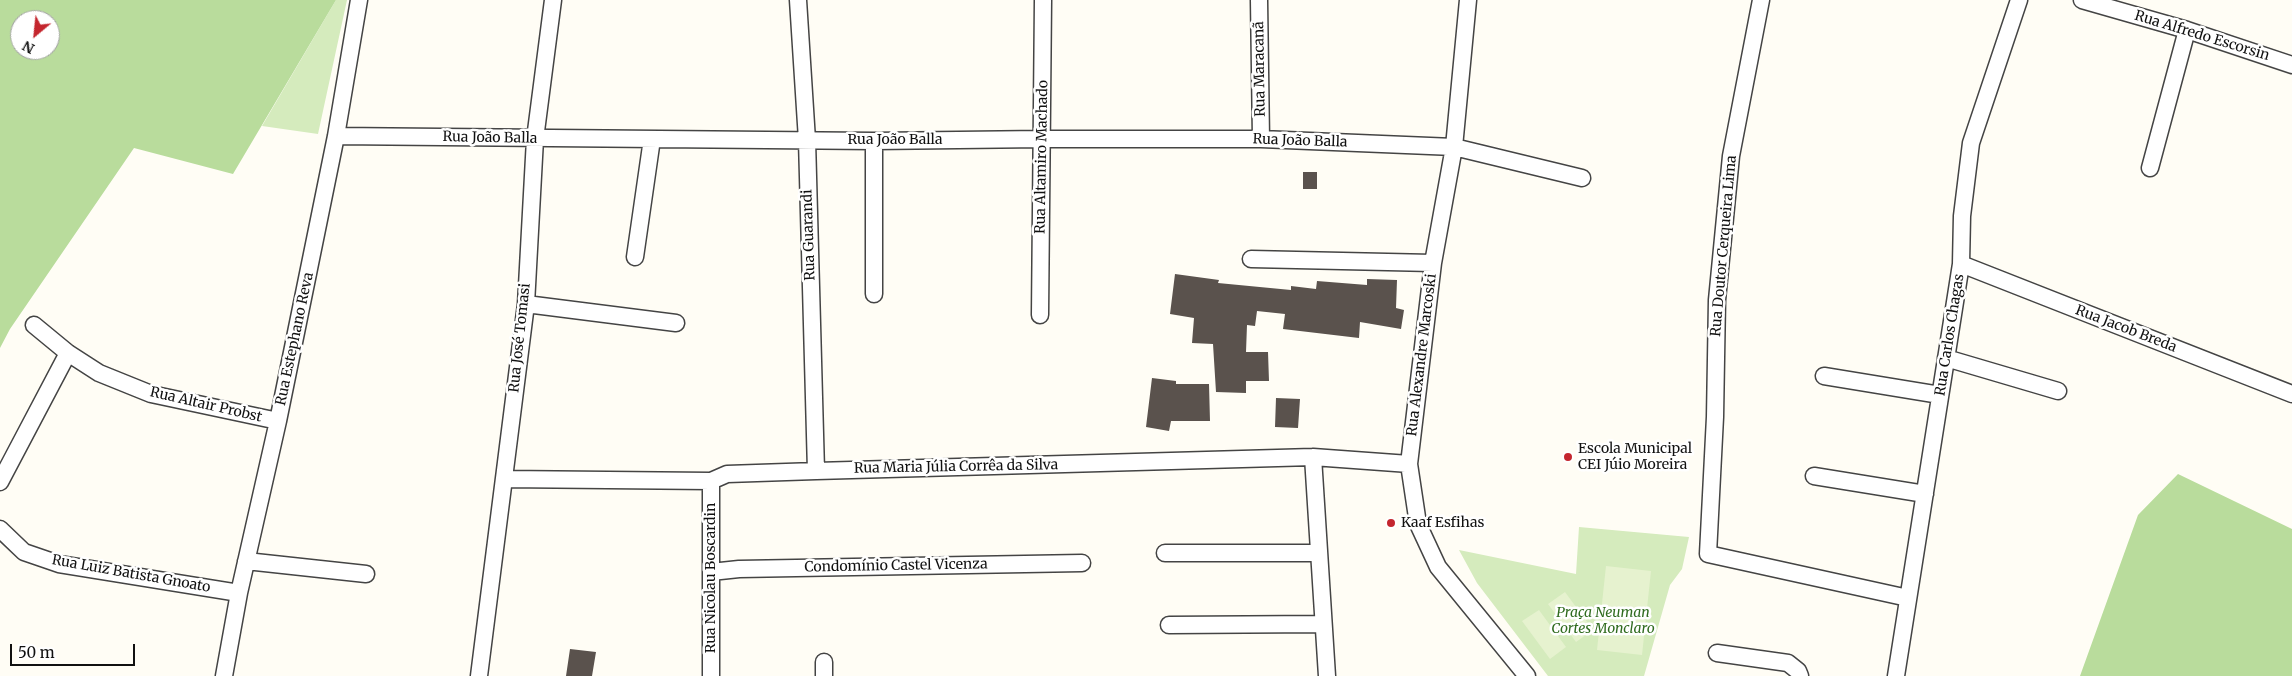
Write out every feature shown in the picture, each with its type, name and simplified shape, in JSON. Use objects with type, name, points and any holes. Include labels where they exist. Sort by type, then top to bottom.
[{"type":"street","name":"Rua Estephano Reva","points":[[224,676],[239,593],[278,421],[336,136],[359,0]]},
{"type":"street","name":"Rua José Tomasi","points":[[479,676],[526,304],[535,139],[553,0]]},
{"type":"street","name":"Rua Guarandi","points":[[798,0],[807,140],[816,471]]},
{"type":"street","name":"Rua Altamiro Machado","points":[[1040,315],[1043,0]]},
{"type":"street","name":"Rua Maracanã","points":[[1259,0],[1261,139]]},
{"type":"street","name":"Rua Alexandre Marcoski","points":[[1468,0],[1454,147],[1434,264],[1409,464],[1418,524],[1438,567],[1527,676]]},
{"type":"street","name":"Rua Doutor Cerqueira Lima","points":[[1761,0],[1731,156],[1717,300],[1715,417],[1708,554],[1908,598]]},
{"type":"street","name":"Rua Carlos Chagas","points":[[1896,676],[1961,264],[1962,216],[1971,142],[2019,0]]},
{"type":"street","name":"Rua Alfredo Escorsin","points":[[2082,0],[2187,30],[2292,65]]},
{"type":"street","points":[[2150,168],[2187,30]]},
{"type":"street","name":"Rua João Balla","points":[[336,136],[874,141],[1042,138],[1261,139],[1454,147],[1582,178]]},
{"type":"street","points":[[635,257],[652,139]]},
{"type":"street","points":[[874,141],[874,294]]},
{"type":"street","points":[[1251,259],[1434,264]]},
{"type":"street","name":"Rua Jacob Breda","points":[[1961,264],[2292,394]]},
{"type":"street","points":[[526,304],[676,323]]},
{"type":"street","name":"Rua Altair Probst","points":[[34,325],[68,353],[98,373],[151,394],[278,421]]},
{"type":"street","points":[[0,482],[68,353]]},
{"type":"street","points":[[1946,358],[2058,391]]},
{"type":"street","points":[[1824,376],[1940,395]]},
{"type":"street","points":[[1313,458],[1327,676]]},
{"type":"street","name":"Rua Maria Júlia Corrêa da Silva","points":[[504,479],[711,481],[727,474],[1313,458],[1409,464]]},
{"type":"street","points":[[1814,476],[1925,494]]},
{"type":"street","name":"Rua Nicolau Boscardin","points":[[711,481],[711,676]]},
{"type":"street","name":"Rua Luiz Batista Gnoato","points":[[0,529],[24,552],[59,564],[239,593]]},
{"type":"street","points":[[1165,553],[1318,553]]},
{"type":"street","points":[[246,560],[366,574]]},
{"type":"street","name":"Condomínio Castel Vicenza","points":[[711,572],[739,569],[1082,563]]},
{"type":"street","points":[[1169,625],[1323,624]]},
{"type":"street","points":[[1717,653],[1788,662],[1798,671],[1800,676]]},
{"type":"green space","points":[[0,0],[336,0],[233,174],[134,148],[10,329],[0,348]]},
{"type":"green space","points":[[336,0],[347,0],[318,134],[262,126]]},
{"type":"green space","points":[[2178,474],[2292,529],[2292,676],[2080,676],[2138,515]]},
{"type":"green space","name":"Praça Neuman Cortes Monclaro","points":[[1579,527],[1689,537],[1682,569],[1670,585],[1644,676],[1548,676],[1477,583],[1459,550],[1576,574]]},
{"type":"green space","points":[[1606,566],[1651,571],[1642,655],[1597,650]]},
{"type":"green space","points":[[1565,592],[1593,630],[1576,642],[1548,604]]},
{"type":"green space","points":[[1539,610],[1566,647],[1550,659],[1522,621]]},
{"type":"building","points":[[1303,172],[1317,172],[1317,189],[1303,189]]},
{"type":"building","points":[[1175,274],[1219,280],[1218,283],[1291,290],[1291,286],[1316,289],[1317,281],[1367,285],[1367,279],[1397,280],[1396,308],[1404,310],[1401,329],[1360,322],[1359,338],[1283,329],[1285,314],[1257,311],[1255,326],[1247,325],[1246,352],[1268,352],[1269,381],[1246,381],[1246,393],[1216,392],[1213,344],[1192,343],[1194,318],[1170,314]]},
{"type":"building","points":[[1152,378],[1176,381],[1176,384],[1209,384],[1210,421],[1171,421],[1169,431],[1146,427]]},
{"type":"building","points":[[1276,398],[1300,399],[1298,428],[1275,427]]},
{"type":"building","points":[[570,649],[596,652],[592,676],[566,676]]},
{"type":"place","name":"Escola Municipal CEI Júio Moreira","points":[[1568,457]]},
{"type":"place","name":"Kaaf Esfihas","points":[[1391,523]]}]
